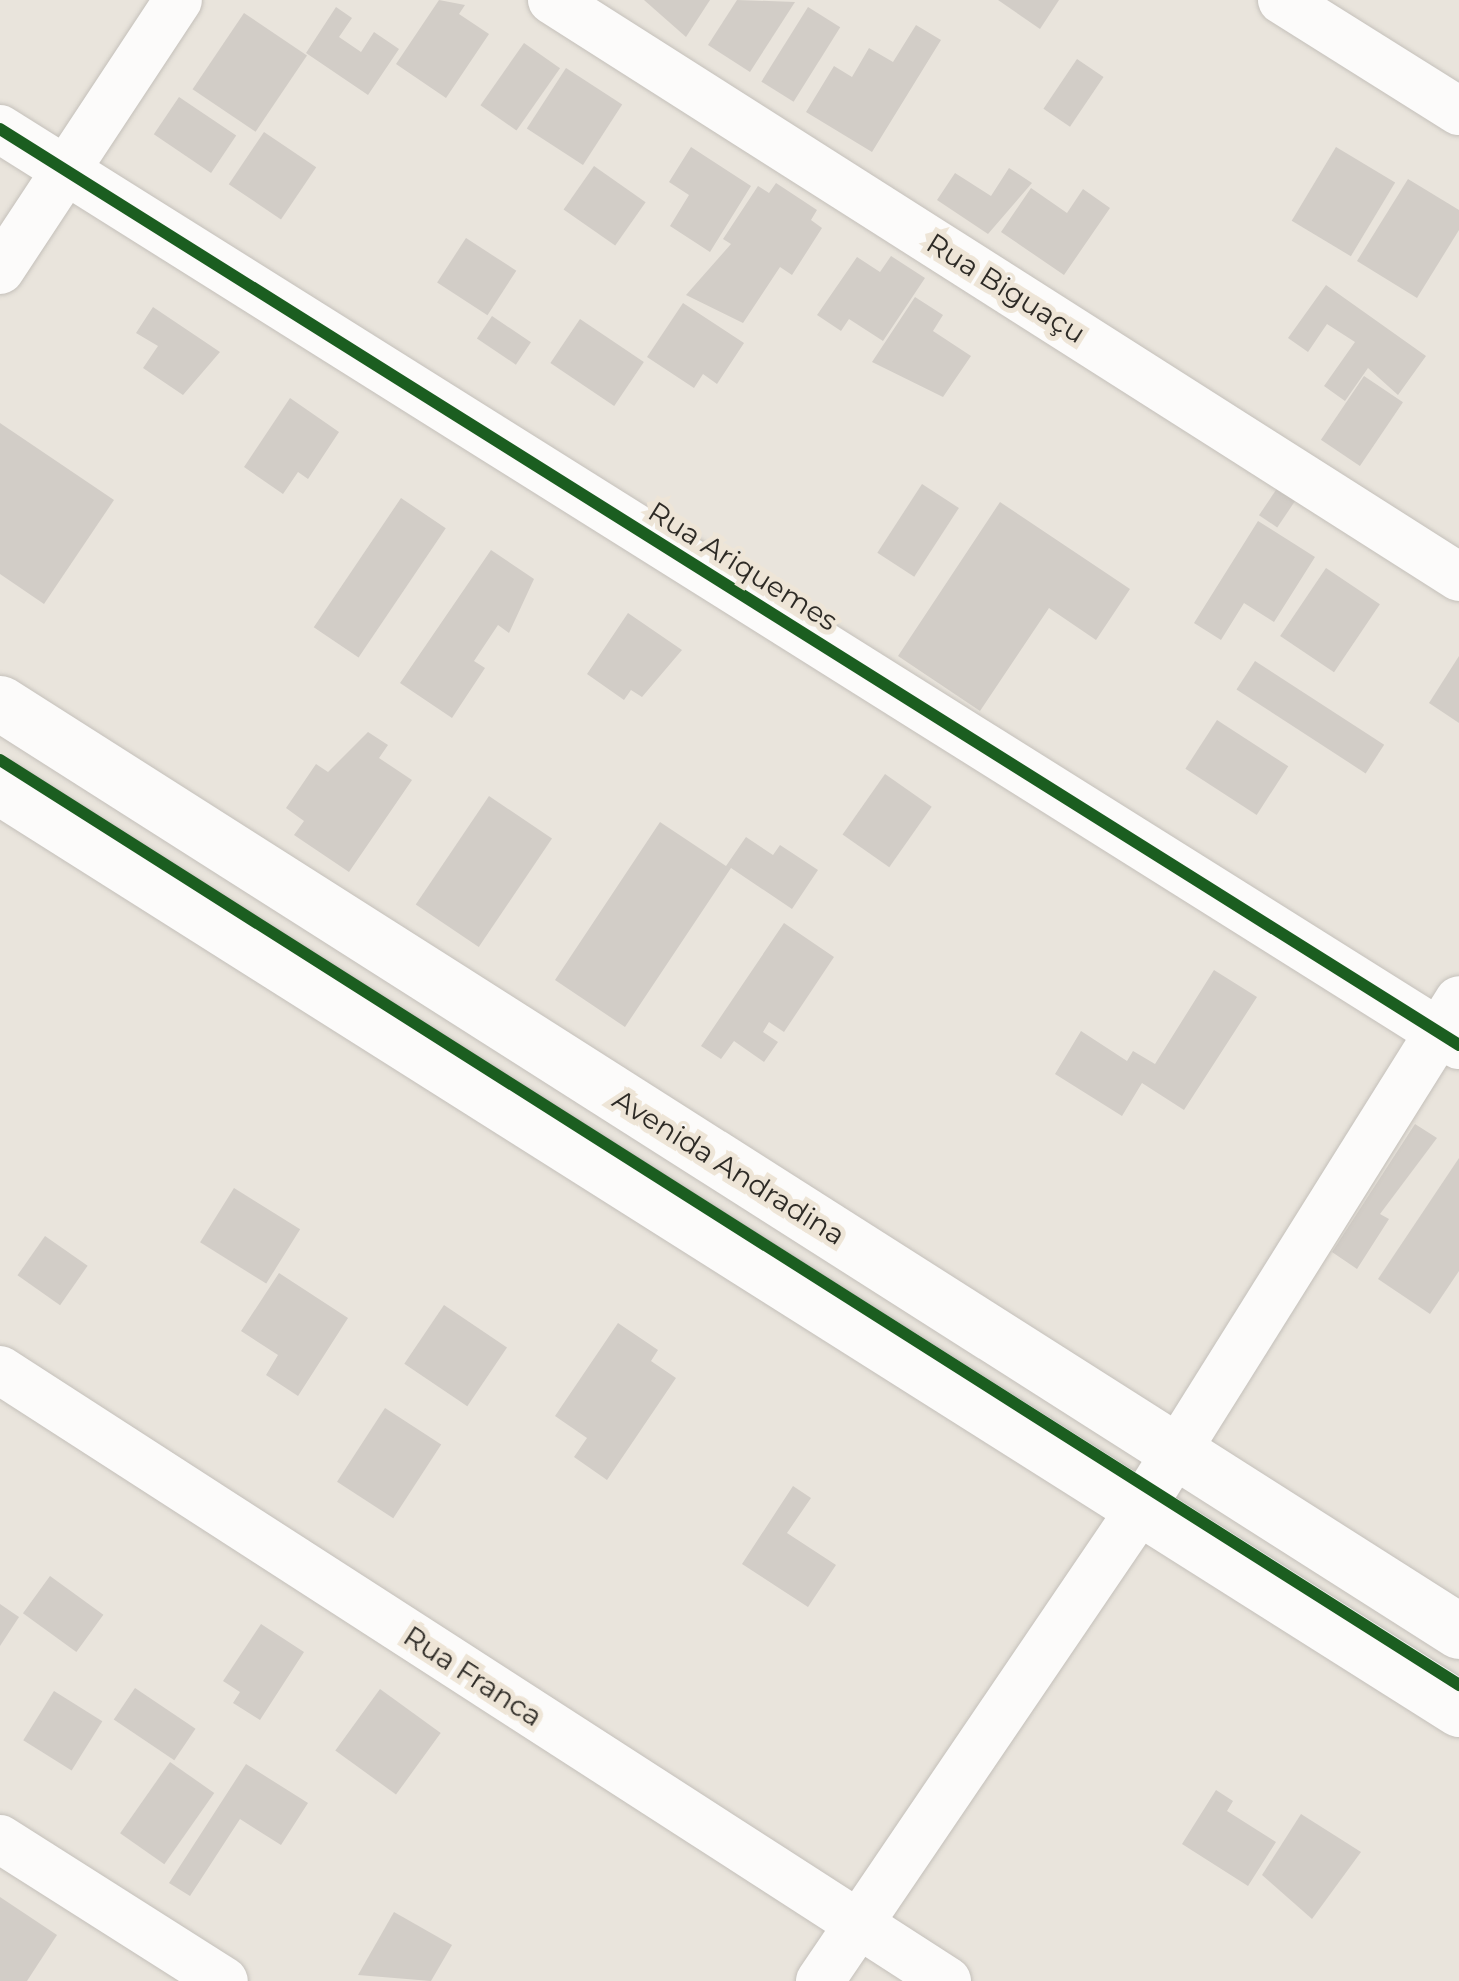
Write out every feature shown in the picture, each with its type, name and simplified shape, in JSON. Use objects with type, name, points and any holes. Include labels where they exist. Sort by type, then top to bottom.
[{"type":"main road","name":"Avenida Andradina","points":[[0,704],[1459,1631]]},
{"type":"main road","points":[[0,787],[1459,1709]]},
{"type":"street","points":[[0,270],[178,0]]},
{"type":"street","name":"Rua Biguaçu","points":[[552,0],[1459,576]]},
{"type":"street","points":[[1282,0],[1459,112]]},
{"type":"street","name":"Rua Ariquemes","points":[[0,129],[1452,1026]]},
{"type":"street","points":[[820,1981],[1141,1508],[1452,1026]]},
{"type":"street","name":"Rua Franca","points":[[0,1370],[946,1981]]},
{"type":"street","points":[[0,1839],[224,1981]]},
{"type":"building","points":[[439,0],[465,5],[459,14],[489,34],[446,98],[396,64]]},
{"type":"building","points":[[644,0],[710,0],[686,37]]},
{"type":"building","points":[[737,0],[795,2],[750,72],[708,45]]},
{"type":"building","points":[[998,0],[1059,0],[1040,29]]},
{"type":"building","points":[[336,7],[352,18],[339,37],[361,52],[374,32],[399,49],[368,95],[306,53]]},
{"type":"building","points":[[808,7],[840,27],[794,102],[761,82]]},
{"type":"building","points":[[244,13],[307,55],[256,132],[193,89]]},
{"type":"building","points":[[916,25],[941,40],[872,152],[806,112],[834,66],[852,77],[869,48],[893,62]]},
{"type":"building","points":[[524,43],[560,68],[516,130],[480,105]]},
{"type":"building","points":[[1077,59],[1104,77],[1070,127],[1043,109]]},
{"type":"building","points":[[566,68],[622,104],[583,165],[527,128]]},
{"type":"building","points":[[179,97],[236,136],[211,173],[154,134]]},
{"type":"building","points":[[264,132],[316,167],[281,219],[229,184]]},
{"type":"building","points":[[691,147],[751,186],[710,252],[670,226],[689,195],[669,182]]},
{"type":"building","points":[[1336,147],[1395,183],[1351,256],[1292,221]]},
{"type":"building","points":[[594,166],[646,202],[615,246],[564,209]]},
{"type":"building","points":[[1009,168],[1032,183],[988,234],[937,200],[955,173],[991,196]]},
{"type":"building","points":[[1408,179],[1459,210],[1459,230],[1417,298],[1357,261]]},
{"type":"building","points":[[776,183],[817,210],[811,220],[822,228],[792,275],[780,267],[743,323],[686,295],[731,244],[723,239],[758,186],[769,193]]},
{"type":"building","points":[[1031,188],[1067,213],[1083,189],[1110,208],[1064,275],[1001,232]]},
{"type":"building","points":[[466,238],[516,271],[487,315],[437,282]]},
{"type":"building","points":[[891,256],[925,278],[883,341],[849,319],[841,331],[817,315],[857,257],[880,272]]},
{"type":"building","points":[[1326,285],[1426,356],[1398,395],[1368,368],[1345,401],[1324,386],[1355,342],[1327,324],[1308,352],[1288,338]]},
{"type":"building","points":[[915,297],[943,315],[933,331],[971,356],[943,397],[872,362]]},
{"type":"building","points":[[683,303],[744,343],[717,384],[703,374],[694,388],[647,357]]},
{"type":"building","points":[[153,307],[220,352],[183,395],[143,368],[158,346],[136,333]]},
{"type":"building","points":[[492,316],[531,342],[516,365],[477,338]]},
{"type":"building","points":[[580,319],[644,362],[614,406],[550,363]]},
{"type":"building","points":[[1364,376],[1403,402],[1360,466],[1321,440]]},
{"type":"building","points":[[290,398],[339,432],[308,479],[298,472],[283,494],[244,467]]},
{"type":"building","points":[[0,423],[114,500],[44,604],[0,574]]},
{"type":"building","points":[[922,484],[959,508],[914,577],[877,553]]},
{"type":"building","points":[[1278,487],[1296,499],[1277,527],[1259,515]]},
{"type":"building","points":[[401,498],[446,528],[359,658],[314,627]]},
{"type":"building","points":[[1000,502],[1130,589],[1096,640],[1049,608],[980,711],[898,656]]},
{"type":"building","points":[[1258,521],[1315,557],[1274,622],[1244,603],[1221,640],[1194,623]]},
{"type":"building","points":[[491,550],[534,579],[509,633],[498,625],[474,661],[485,668],[452,718],[400,683]]},
{"type":"building","points":[[1326,568],[1380,604],[1334,672],[1280,636]]},
{"type":"building","points":[[628,613],[682,650],[642,697],[631,690],[624,700],[587,674]]},
{"type":"building","points":[[1459,656],[1459,723],[1429,703]]},
{"type":"building","points":[[1255,661],[1384,745],[1366,773],[1236,690]]},
{"type":"building","points":[[1217,720],[1288,766],[1257,815],[1185,769]]},
{"type":"building","points":[[368,732],[388,745],[379,758],[412,780],[349,872],[294,835],[304,821],[286,808],[316,764],[328,772]]},
{"type":"building","points":[[885,774],[932,807],[889,867],[843,835]]},
{"type":"building","points":[[489,796],[552,838],[479,947],[416,905]]},
{"type":"building","points":[[660,822],[726,866],[746,837],[773,855],[780,845],[818,870],[792,909],[731,868],[625,1027],[555,980]]},
{"type":"building","points":[[784,923],[834,957],[784,1032],[769,1022],[763,1032],[778,1042],[764,1062],[734,1041],[721,1059],[701,1046]]},
{"type":"building","points":[[1214,970],[1257,997],[1184,1110],[1142,1083],[1122,1116],[1055,1074],[1081,1031],[1127,1061],[1133,1051],[1155,1064]]},
{"type":"building","points":[[1415,1124],[1437,1138],[1380,1214],[1389,1219],[1357,1269],[1332,1252]]},
{"type":"building","points":[[1459,1158],[1459,1271],[1430,1314],[1378,1279]]},
{"type":"building","points":[[234,1188],[300,1229],[266,1284],[200,1242]]},
{"type":"building","points":[[45,1236],[88,1266],[60,1305],[17,1275]]},
{"type":"building","points":[[279,1273],[348,1318],[298,1396],[266,1375],[278,1355],[241,1331]]},
{"type":"building","points":[[444,1305],[507,1347],[467,1406],[404,1364]]},
{"type":"building","points":[[618,1323],[658,1350],[651,1361],[676,1378],[607,1480],[574,1457],[587,1438],[555,1416]]},
{"type":"building","points":[[385,1408],[441,1444],[393,1518],[337,1482]]},
{"type":"building","points":[[793,1486],[811,1498],[787,1533],[836,1565],[808,1607],[742,1564]]},
{"type":"building","points":[[50,1576],[103,1615],[76,1652],[23,1613]]},
{"type":"building","points":[[0,1604],[19,1617],[0,1646]]},
{"type":"building","points":[[261,1624],[304,1652],[260,1720],[233,1703],[240,1692],[223,1681]]},
{"type":"building","points":[[135,1688],[196,1729],[174,1760],[114,1720]]},
{"type":"building","points":[[380,1689],[441,1733],[396,1795],[335,1750]]},
{"type":"building","points":[[54,1691],[102,1721],[72,1770],[23,1740]]},
{"type":"building","points":[[170,1762],[214,1793],[164,1864],[120,1833]]},
{"type":"building","points":[[246,1764],[308,1803],[281,1845],[240,1819],[190,1896],[169,1883]]},
{"type":"building","points":[[1216,1790],[1233,1801],[1227,1811],[1276,1842],[1248,1886],[1182,1844]]},
{"type":"building","points":[[1301,1814],[1361,1852],[1312,1919],[1262,1875]]},
{"type":"building","points":[[0,1897],[57,1935],[27,1981],[0,1981]]},
{"type":"building","points":[[394,1912],[452,1945],[431,1981],[358,1975]]},
{"type":"cycle path","points":[[0,129],[1459,1045]]},
{"type":"cycle path","points":[[0,760],[1459,1685]]}]
